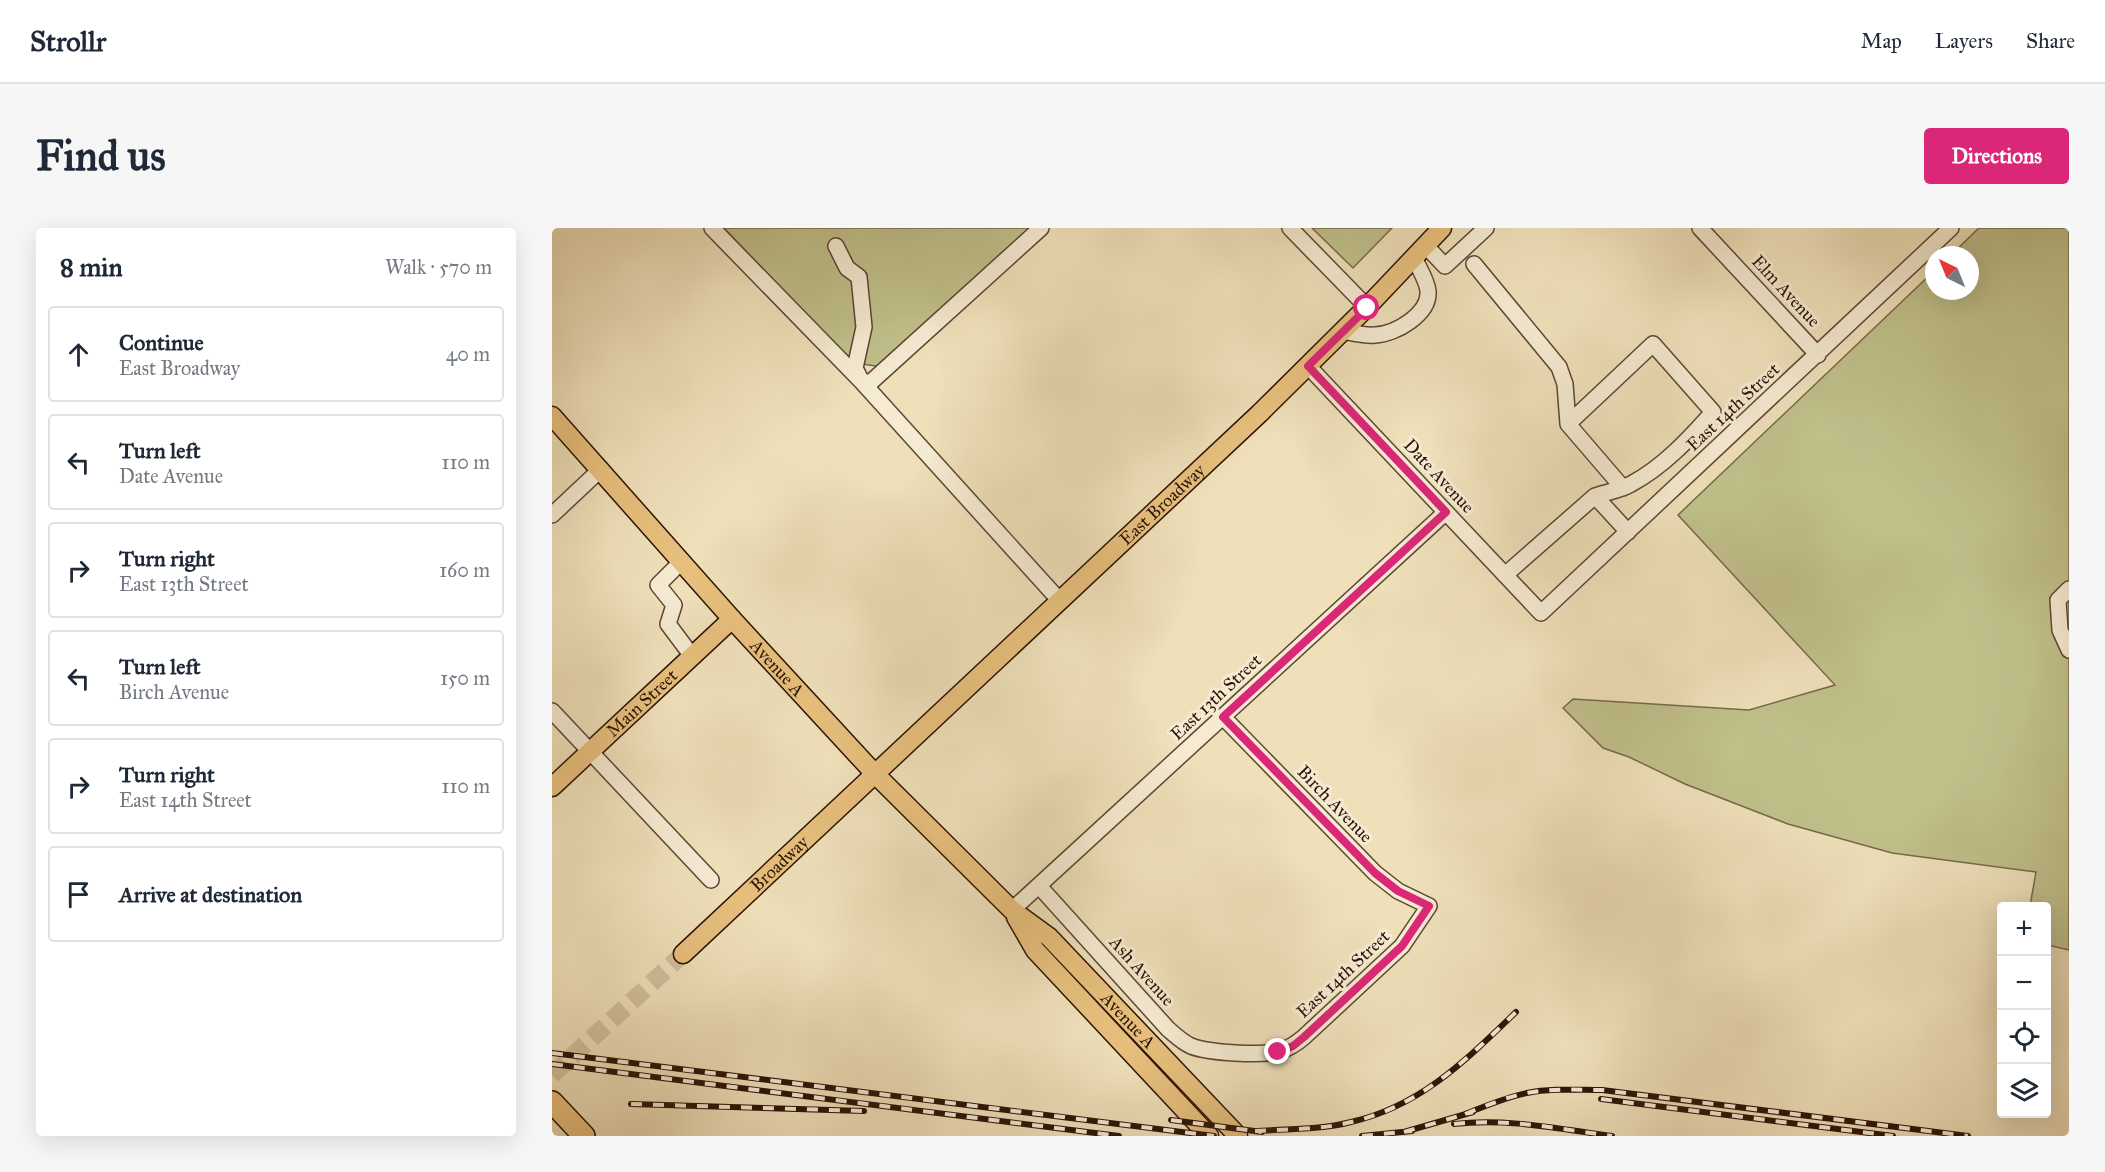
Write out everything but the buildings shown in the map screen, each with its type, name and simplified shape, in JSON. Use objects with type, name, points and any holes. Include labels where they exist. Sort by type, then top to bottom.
[{"type":"highway","points":[[552,1102],[584,1136]]},
{"type":"main road","name":"East Broadway","points":[[875,774],[1308,366],[1367,308],[1442,228]]},
{"type":"main road","name":"Avenue A","points":[[552,416],[732,619],[875,774],[1012,910],[1049,937],[1238,1136]]},
{"type":"main road","name":"Main Street","points":[[552,787],[732,619]]},
{"type":"main road","name":"Broadway","points":[[683,954],[875,774]]},
{"type":"main road","name":"Avenue A","points":[[1012,910],[1035,950],[1209,1136]]},
{"type":"street","points":[[712,228],[862,382],[1060,601]]},
{"type":"street","points":[[862,382],[872,382],[1041,228]]},
{"type":"street","points":[[1290,228],[1367,308]]},
{"type":"street","points":[[1419,251],[1445,266],[1486,228]]},
{"type":"street","name":"Elm Avenue","points":[[1700,228],[1818,355]]},
{"type":"street","name":"East 14th Street","points":[[1541,613],[1951,228]]},
{"type":"street","points":[[836,246],[847,268],[860,277],[864,327],[855,368],[862,382]]},
{"type":"street","points":[[1343,331],[1376,336],[1406,324],[1423,308],[1428,297],[1428,288],[1419,251]]},
{"type":"street","points":[[1474,264],[1559,367],[1565,384],[1568,424],[1623,488]]},
{"type":"street","points":[[1505,575],[1595,496],[1623,488],[1647,475],[1677,450],[1713,412],[1653,344],[1568,424]]},
{"type":"street","name":"Date Avenue","points":[[1308,366],[1541,613]]},
{"type":"street","points":[[552,514],[601,469]]},
{"type":"street","points":[[1595,496],[1629,532]]},
{"type":"street","name":"East 13th Street","points":[[1012,910],[1446,512]]},
{"type":"street","points":[[682,561],[658,585],[674,605],[668,624],[692,656]]},
{"type":"street","points":[[2069,589],[2058,600],[2060,630],[2069,650]]},
{"type":"street","points":[[552,711],[711,880]]},
{"type":"street","name":"Birch Avenue","points":[[1223,717],[1375,873],[1398,891],[1429,906]]},
{"type":"street","name":"Ash Avenue","points":[[1039,886],[1168,1029],[1190,1046],[1234,1053]]},
{"type":"street","name":"East 14th Street","points":[[1234,1053],[1278,1052],[1293,1046],[1402,946],[1429,906]]},
{"type":"green space","points":[[724,228],[1033,228],[882,367],[849,362]]},
{"type":"green space","points":[[1312,228],[1392,228],[1353,268]]},
{"type":"green space","points":[[1979,228],[2069,228],[2069,950],[2051,946],[2051,902],[2031,902],[2036,872],[1892,853],[1788,824],[1685,784],[1629,757],[1603,748],[1563,708],[1573,699],[1749,710],[1835,685],[1678,515],[1925,280],[1925,300],[1979,300],[1979,246],[1960,246]]},
{"type":"tunnel","points":[[552,1075],[683,954]]},
{"type":"railway","points":[[1255,1131],[1339,1125],[1376,1115],[1399,1105],[1421,1093],[1460,1064],[1516,1012]]},
{"type":"railway","points":[[552,1053],[1214,1136]]},
{"type":"railway","points":[[552,1064],[1119,1136]]},
{"type":"railway","points":[[1465,1114],[1504,1099],[1536,1091],[1602,1090],[1968,1136]]},
{"type":"railway","points":[[1601,1099],[1893,1136]]},
{"type":"railway","points":[[631,1104],[864,1111]]},
{"type":"railway","points":[[1404,1132],[1473,1112]]},
{"type":"railway","points":[[1171,1120],[1262,1132]]},
{"type":"railway","points":[[1454,1124],[1514,1123],[1612,1136]]},
{"type":"railway","points":[[1362,1136],[1412,1131]]},
{"type":"route","points":[[1278,1052],[1293,1046],[1304,1037],[1402,946],[1429,906],[1398,891],[1375,873],[1223,717],[1446,512],[1308,366],[1367,308]]}]
